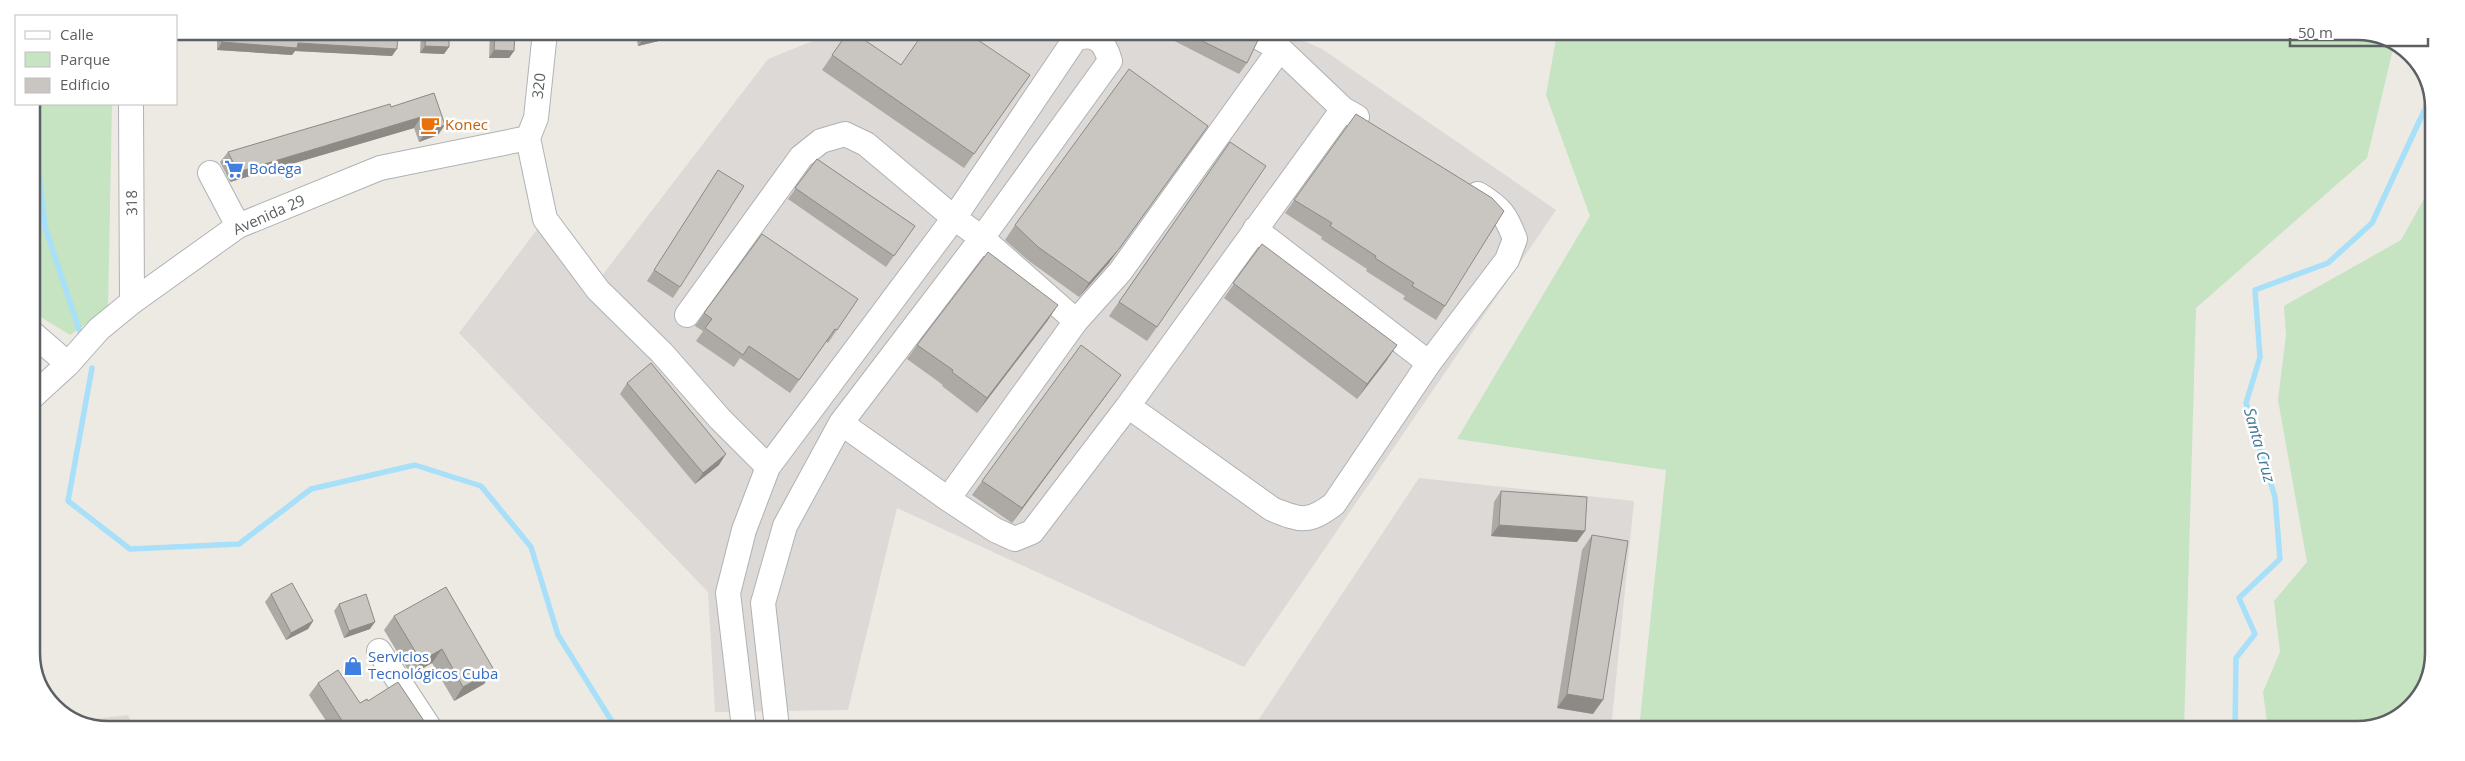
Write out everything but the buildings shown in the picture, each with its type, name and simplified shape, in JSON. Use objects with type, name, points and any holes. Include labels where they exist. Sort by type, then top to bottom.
[{"type":"street","name":"320","points":[[528,138],[536,118],[545,40]]},
{"type":"street","points":[[743,721],[728,593],[744,530],[768,467],[954,218],[1075,40]]},
{"type":"street","points":[[776,721],[763,603],[785,526],[841,423],[982,238],[1110,61],[1106,48],[1100,40]]},
{"type":"street","points":[[1263,40],[1280,49],[1343,109],[1376,129]]},
{"type":"street","points":[[948,499],[1076,321],[1120,272],[1280,49]]},
{"type":"street","name":"318","points":[[131,105],[132,302]]},
{"type":"street","points":[[841,423],[995,530],[1015,539],[1032,532],[1128,406],[1343,109]]},
{"type":"street","points":[[687,315],[801,157],[821,140],[844,134],[866,144],[954,218],[982,238],[1076,321]]},
{"type":"street","name":"Avenida 29","points":[[40,390],[68,364],[100,329],[132,302],[238,226],[380,168],[528,138]]},
{"type":"street","points":[[528,138],[545,219],[598,290],[662,353],[720,419],[768,467]]},
{"type":"street","points":[[210,173],[238,226]]},
{"type":"street","points":[[1128,406],[1272,509],[1297,520],[1317,517],[1334,504],[1429,363],[1507,260],[1515,240],[1506,217],[1491,201],[1458,181]]},
{"type":"street","points":[[1255,229],[1429,363]]},
{"type":"street","points":[[40,340],[68,364]]},
{"type":"street","points":[[379,651],[424,721]]},
{"type":"shaded area","points":[[815,40],[1302,40],[1322,49],[1556,210],[1244,667],[897,508],[848,710],[715,712],[708,592],[459,333],[545,219],[598,289],[604,273],[768,59]]},
{"type":"shaded area","points":[[1419,478],[1634,501],[1612,721],[1258,721]]},
{"type":"shaded area","points":[[128,715],[130,721],[108,721],[93,719]]},
{"type":"green space","points":[[1556,40],[2357,40],[2375,42],[2393,50],[2367,158],[2196,308],[2184,721],[1640,721],[1666,470],[1457,439],[1590,216],[1546,95]]},
{"type":"green space","points":[[40,105],[112,105],[108,309],[70,335],[40,317]]},
{"type":"green space","points":[[2425,197],[2425,653],[2423,671],[2414,691],[2405,701],[2391,712],[2379,717],[2357,721],[2267,721],[2263,692],[2280,652],[2274,601],[2307,562],[2278,400],[2286,335],[2284,306],[2401,240]]},
{"type":"waterway","name":"Santa Cruz","points":[[2235,721],[2236,658],[2255,634],[2239,598],[2280,559],[2275,497],[2246,403],[2260,357],[2255,290],[2328,263],[2372,223],[2425,109]]},
{"type":"waterway","points":[[40,181],[45,227],[81,335]]},
{"type":"waterway","points":[[92,368],[68,501],[130,549],[239,544],[311,489],[415,465],[481,486],[531,547],[558,635],[612,721]]},
{"type":"place","name":"Konec","points":[[430,125]]},
{"type":"place","name":"Bodega","points":[[234,169]]},
{"type":"place","name":"Servicios Tecnológicos Cuba","points":[[353,666]]}]
